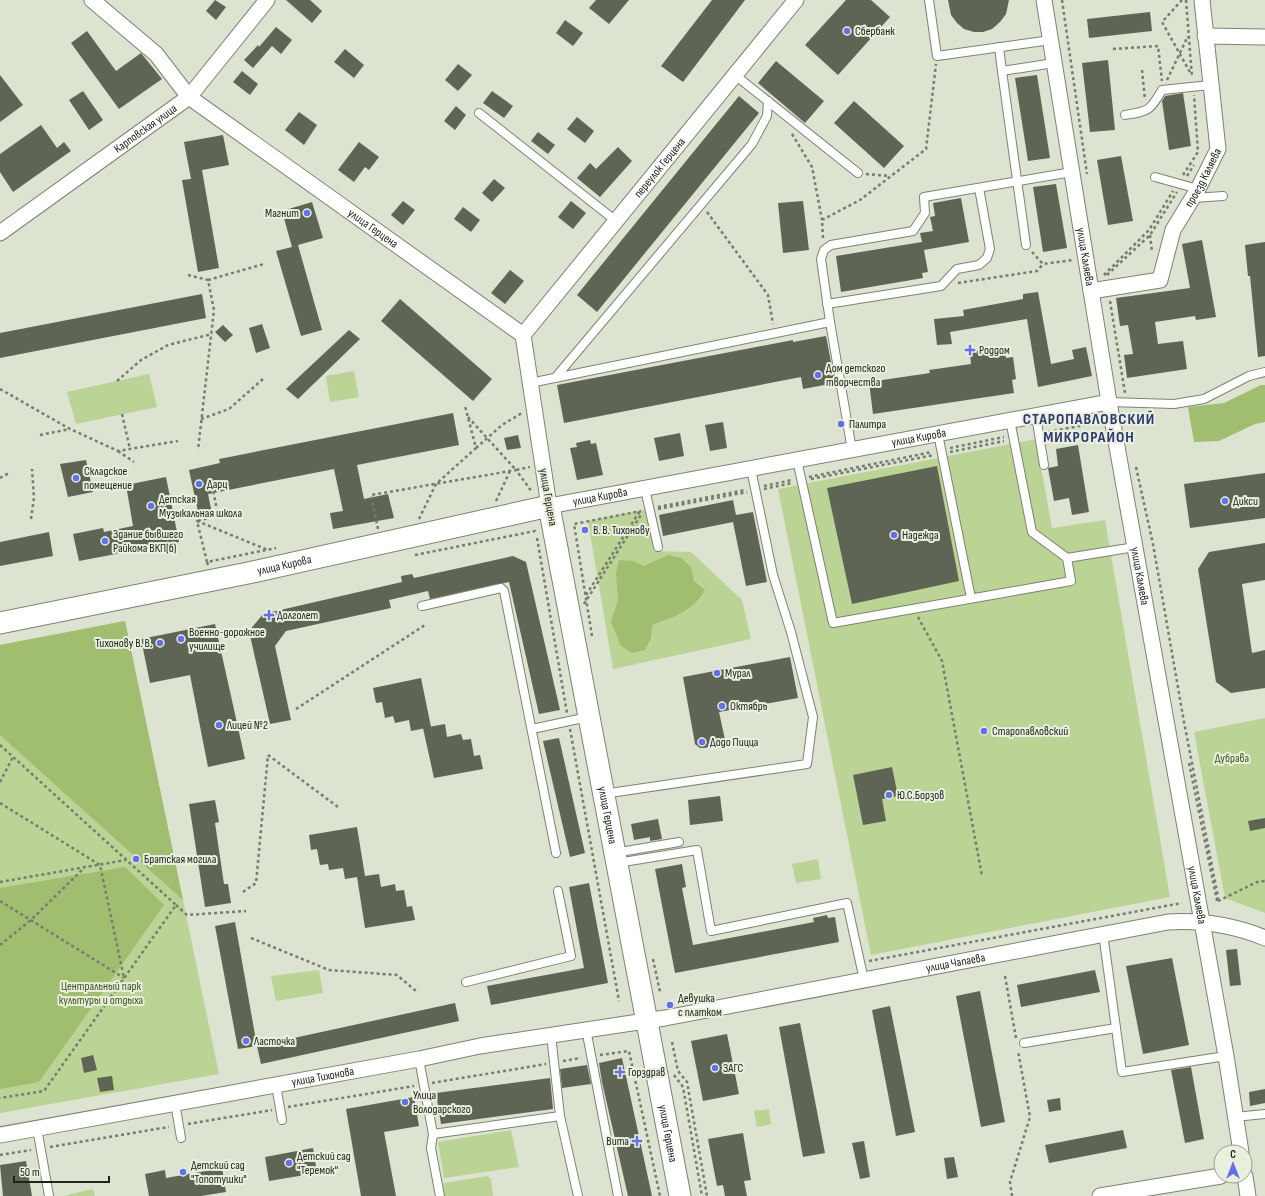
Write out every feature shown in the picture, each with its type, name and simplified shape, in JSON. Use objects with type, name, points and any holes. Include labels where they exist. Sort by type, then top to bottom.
[{"type":"street","name":"улица Герцена","points":[[92,0],[156,54],[189,97],[523,335],[530,383],[542,501],[579,719],[603,794],[680,1196]]},
{"type":"street","name":"Карповская улица","points":[[0,233],[189,97],[267,0]]},
{"type":"street","name":"переулок Герцена","points":[[523,335],[796,0]]},
{"type":"street","name":"улица Каляева","points":[[1044,0],[1112,420],[1226,1056],[1240,1144]]},
{"type":"street","name":"проезд Каляева","points":[[1091,291],[1160,280],[1173,230],[1196,194],[1218,149],[1202,0]]},
{"type":"street","points":[[1205,36],[1265,37]]},
{"type":"street","name":"улица Кирова","points":[[0,623],[381,543],[542,501],[645,489],[1010,420],[1037,427],[1109,402]]},
{"type":"street","name":"улица Чапаева","points":[[646,1021],[1168,922],[1201,922],[1230,926],[1265,938]]},
{"type":"street","name":"улица Тихонова","points":[[0,1135],[419,1059],[480,1046],[646,1021]]},
{"type":"street","points":[[1100,1196],[1133,1194],[1213,1178]]},
{"type":"street","points":[[1246,1184],[1248,1196]]},
{"type":"lane","points":[[929,0],[937,56],[1050,40]]},
{"type":"lane","points":[[999,48],[1026,245]]},
{"type":"lane","points":[[1002,71],[1054,63]]},
{"type":"lane","points":[[735,74],[858,173]]},
{"type":"lane","points":[[1125,115],[1146,112],[1154,104],[1162,90],[1210,85]]},
{"type":"lane","points":[[555,378],[752,144],[767,116],[768,101]]},
{"type":"lane","points":[[479,113],[616,221]]},
{"type":"lane","points":[[852,450],[820,259],[824,250],[831,245],[912,231],[925,213],[924,197],[1072,172]]},
{"type":"lane","points":[[1155,177],[1179,184],[1196,194],[1223,196]]},
{"type":"lane","points":[[827,304],[940,286],[957,269],[979,265],[987,258],[990,249],[980,188]]},
{"type":"lane","points":[[530,383],[830,322]]},
{"type":"lane","points":[[1109,402],[1174,404],[1204,399],[1249,376],[1265,372]]},
{"type":"lane","points":[[797,460],[833,624],[1071,581],[1067,558],[1032,532],[1010,420]]},
{"type":"lane","points":[[1037,427],[1044,465]]},
{"type":"lane","points":[[938,434],[971,598]]},
{"type":"lane","points":[[603,794],[807,764],[813,717],[791,632],[773,576],[751,469]]},
{"type":"lane","points":[[645,489],[658,547]]},
{"type":"lane","points":[[1067,558],[1134,547]]},
{"type":"lane","points":[[422,606],[503,589],[556,853]]},
{"type":"lane","points":[[532,729],[579,719]]},
{"type":"lane","points":[[615,858],[679,842]]},
{"type":"lane","points":[[615,858],[697,850],[711,930],[847,904],[864,980]]},
{"type":"lane","points":[[466,982],[571,956],[558,891]]},
{"type":"lane","points":[[1103,934],[1122,1072],[1226,1056]]},
{"type":"lane","points":[[1021,1045],[1116,1028]]},
{"type":"lane","points":[[586,1030],[618,1196]]},
{"type":"lane","points":[[551,1035],[560,1116],[578,1196]]},
{"type":"lane","points":[[419,1059],[433,1134],[431,1148],[440,1196]]},
{"type":"lane","points":[[276,1085],[282,1120]]},
{"type":"lane","points":[[175,1103],[181,1138]]},
{"type":"lane","points":[[1236,1117],[1265,1114]]},
{"type":"lane","points":[[433,1134],[560,1116]]},
{"type":"lane","points":[[37,1128],[49,1196]]},
{"type":"path","points":[[1062,0],[1088,182]]},
{"type":"path","points":[[1182,0],[1162,22],[1192,76],[1186,0]]},
{"type":"path","points":[[1162,90],[1189,34]]},
{"type":"path","points":[[1113,49],[1158,46],[1162,90]]},
{"type":"path","points":[[822,220],[860,200],[926,149],[937,56]]},
{"type":"path","points":[[1142,70],[1146,112]]},
{"type":"path","points":[[1127,403],[1107,276],[1150,235],[1198,152],[1193,87]]},
{"type":"path","points":[[790,118],[792,135],[812,166],[822,220],[824,250]]},
{"type":"path","points":[[1101,269],[1102,277],[1149,230],[1202,151]]},
{"type":"path","points":[[858,173],[890,176]]},
{"type":"path","points":[[702,204],[768,295],[775,333]]},
{"type":"path","points":[[1149,230],[1153,255]]},
{"type":"path","points":[[1026,245],[1043,264]]},
{"type":"path","points":[[940,286],[1037,271],[1043,264],[1086,258]]},
{"type":"path","points":[[188,275],[208,280],[264,264]]},
{"type":"path","points":[[198,450],[214,310],[208,280]]},
{"type":"path","points":[[117,381],[140,360],[168,345],[212,334]]},
{"type":"path","points":[[201,419],[229,409],[263,380]]},
{"type":"path","points":[[0,389],[70,429],[118,451],[134,462]]},
{"type":"path","points":[[465,406],[476,448]]},
{"type":"path","points":[[418,521],[436,484],[502,425],[527,410]]},
{"type":"path","points":[[122,414],[130,449]]},
{"type":"path","points":[[468,417],[542,501]]},
{"type":"path","points":[[1037,427],[1088,420]]},
{"type":"path","points":[[1037,427],[1112,420]]},
{"type":"path","points":[[40,435],[70,429]]},
{"type":"path","points":[[640,511],[585,596],[574,524],[1013,437]]},
{"type":"path","points":[[118,451],[178,441]]},
{"type":"path","points":[[1135,462],[1153,544],[1184,722],[1218,897],[1217,902],[1257,882],[1265,882]]},
{"type":"path","points":[[381,543],[371,495],[536,466]]},
{"type":"path","points":[[31,519],[34,498],[32,469]]},
{"type":"path","points":[[494,505],[511,470]]},
{"type":"path","points":[[0,478],[9,473]]},
{"type":"path","points":[[197,521],[218,515],[213,490]]},
{"type":"path","points":[[582,608],[642,513],[650,510]]},
{"type":"path","points":[[197,521],[268,550]]},
{"type":"path","points":[[197,521],[207,562]]},
{"type":"path","points":[[415,555],[536,531],[579,719],[619,1000]]},
{"type":"path","points":[[916,609],[942,661],[982,876]]},
{"type":"path","points":[[296,709],[425,625]]},
{"type":"path","points":[[0,745],[187,915],[246,911]]},
{"type":"path","points":[[243,892],[256,883],[268,755],[338,808]]},
{"type":"path","points":[[0,782],[13,757]]},
{"type":"path","points":[[0,803],[100,865],[125,978]]},
{"type":"path","points":[[0,882],[127,860]]},
{"type":"path","points":[[0,945],[31,920],[84,867]]},
{"type":"path","points":[[0,901],[125,978]]},
{"type":"path","points":[[861,962],[1182,903]]},
{"type":"path","points":[[0,1098],[44,1091],[176,905]]},
{"type":"path","points":[[252,938],[329,970],[397,975],[416,991]]},
{"type":"path","points":[[1005,976],[1016,1039]]},
{"type":"path","points":[[672,1042],[678,1071],[687,1082],[707,1196]]},
{"type":"path","points":[[1012,1196],[1010,1182],[1030,1117],[1021,1045]]},
{"type":"path","points":[[0,1155],[554,1062],[629,1051],[660,1196]]},
{"type":"path","points":[[672,1071],[683,1087],[702,1196]]},
{"type":"green space","points":[[354,371],[359,397],[330,402],[326,376]]},
{"type":"green space","points":[[149,374],[157,407],[76,424],[67,392]]},
{"type":"green space","points":[[1261,385],[1265,385],[1265,422],[1255,424],[1219,441],[1194,442],[1188,407],[1224,403]]},
{"type":"green space","name":"Старопавловский","points":[[1036,439],[1052,528],[1105,520],[1170,897],[871,955],[778,489]]},
{"type":"green space","points":[[647,509],[654,551],[691,552],[742,600],[751,639],[613,669],[588,521]]},
{"type":"green space","points":[[668,555],[681,558],[691,567],[694,581],[705,590],[689,608],[675,616],[652,625],[651,638],[645,650],[632,653],[621,646],[611,622],[618,599],[616,573],[619,560],[632,561],[644,566]]},
{"type":"green space","name":"Центральный парк культуры и отдыха","points":[[125,621],[219,1074],[0,1113],[0,645]]},
{"type":"green space","points":[[125,621],[183,900],[0,735],[0,645]]},
{"type":"green space","name":"Дубрава","points":[[1265,718],[1265,913],[1225,898],[1194,732]]},
{"type":"green space","points":[[818,859],[821,879],[796,883],[792,864]]},
{"type":"green space","points":[[125,867],[164,905],[39,1082],[0,1089],[0,888]]},
{"type":"green space","points":[[319,970],[323,993],[276,1001],[271,976]]},
{"type":"green space","points":[[769,1109],[771,1124],[757,1127],[754,1111]]},
{"type":"green space","points":[[511,1130],[519,1167],[444,1178],[438,1142]]},
{"type":"green space","points":[[487,1176],[491,1179],[493,1196],[444,1196],[443,1186],[445,1183]]},
{"type":"green space","points":[[93,1189],[95,1196],[63,1196]]},
{"type":"building","points":[[215,0],[226,7],[216,20],[206,11]]},
{"type":"building","points":[[286,0],[310,0],[322,11],[312,23]]},
{"type":"building","points":[[596,0],[629,0],[609,24],[589,8]]},
{"type":"building","points":[[712,0],[745,0],[683,82],[661,66]]},
{"type":"building","name":"Сбербанк","points":[[846,0],[871,0],[890,17],[838,75],[805,45]]},
{"type":"building","points":[[948,0],[1009,0],[1006,14],[1000,22],[992,29],[983,32],[974,32],[964,29],[957,23],[951,15]]},
{"type":"building","points":[[1150,12],[1152,31],[1089,38],[1087,19]]},
{"type":"building","points":[[565,20],[583,33],[573,46],[556,33]]},
{"type":"building","points":[[276,27],[292,40],[281,54],[272,46],[253,68],[244,60],[258,45],[259,47]]},
{"type":"building","points":[[87,31],[116,71],[141,53],[162,79],[119,109],[71,43]]},
{"type":"building","points":[[345,49],[364,65],[354,78],[334,62]]},
{"type":"building","points":[[1108,60],[1115,130],[1090,132],[1082,63]]},
{"type":"building","points":[[776,61],[824,101],[805,123],[758,83]]},
{"type":"building","points":[[458,64],[472,75],[458,91],[445,80]]},
{"type":"building","points":[[242,71],[258,84],[250,95],[233,82]]},
{"type":"building","points":[[0,75],[23,105],[0,122]]},
{"type":"building","points":[[1037,75],[1050,158],[1028,161],[1015,78]]},
{"type":"building","points":[[83,91],[103,120],[89,130],[69,100]]},
{"type":"building","points":[[492,91],[513,106],[504,118],[483,103]]},
{"type":"building","points":[[1183,93],[1191,146],[1169,150],[1162,101],[1165,96]]},
{"type":"building","points":[[739,96],[759,113],[597,312],[577,295]]},
{"type":"building","points":[[854,101],[904,146],[884,168],[834,123]]},
{"type":"building","points":[[456,106],[466,115],[455,130],[444,121]]},
{"type":"building","points":[[299,112],[317,125],[304,145],[285,130]]},
{"type":"building","points":[[577,117],[594,131],[585,143],[567,129]]},
{"type":"building","points":[[41,125],[57,148],[64,142],[71,151],[13,192],[0,172],[0,154]]},
{"type":"building","points":[[538,132],[555,145],[548,154],[531,141]]},
{"type":"building","points":[[223,135],[229,165],[202,170],[219,268],[198,272],[182,180],[191,179],[184,142]]},
{"type":"building","points":[[359,142],[379,157],[369,170],[365,167],[354,182],[338,170]]},
{"type":"building","points":[[618,147],[632,161],[600,197],[577,178],[590,163],[596,169]]},
{"type":"building","points":[[1121,156],[1133,221],[1108,225],[1097,160]]},
{"type":"building","points":[[494,179],[505,188],[492,202],[482,193]]},
{"type":"building","points":[[1056,184],[1067,248],[1043,252],[1033,187]]},
{"type":"building","points":[[961,198],[969,242],[924,250],[928,272],[922,273],[923,278],[841,292],[836,256],[922,242],[920,233],[933,231],[930,217],[935,216],[933,203]]},
{"type":"building","points":[[403,201],[415,210],[403,225],[391,215]]},
{"type":"building","points":[[571,201],[586,213],[573,229],[558,217]]},
{"type":"building","points":[[803,201],[809,250],[783,253],[778,203]]},
{"type":"building","points":[[312,202],[323,238],[298,245],[322,330],[301,336],[276,251],[292,247],[282,211]]},
{"type":"building","points":[[463,207],[480,220],[471,232],[454,219]]},
{"type":"building","points":[[1202,240],[1216,317],[1196,320],[1195,316],[1155,322],[1158,344],[1183,341],[1187,369],[1127,378],[1124,355],[1133,354],[1128,325],[1120,326],[1116,298],[1190,288],[1182,244]]},
{"type":"building","points":[[1265,242],[1265,356],[1258,357],[1250,276],[1248,276],[1245,245]]},
{"type":"building","points":[[510,270],[524,281],[505,304],[491,293]]},
{"type":"building","points":[[1038,292],[1051,364],[1074,359],[1072,350],[1086,347],[1092,376],[1038,387],[1027,319],[950,332],[952,344],[937,345],[934,319],[964,316],[963,310],[1023,299],[1023,294]]},
{"type":"building","points":[[202,294],[206,318],[0,358],[0,333]]},
{"type":"building","points":[[400,299],[492,379],[473,401],[381,321]]},
{"type":"building","points":[[262,324],[270,348],[256,353],[249,328]]},
{"type":"building","points":[[223,325],[233,335],[225,342],[215,332]]},
{"type":"building","points":[[349,330],[360,339],[298,399],[286,389]]},
{"type":"building","points":[[826,336],[835,383],[803,389],[801,377],[564,423],[557,385],[793,340],[793,342]]},
{"type":"building","points":[[1004,347],[1006,358],[1013,357],[1016,379],[1012,380],[1014,393],[873,414],[869,382],[930,373],[929,370],[971,364],[970,352]]},
{"type":"building","points":[[453,413],[459,445],[357,465],[364,499],[388,494],[394,518],[333,529],[330,513],[343,511],[334,469],[208,494],[212,513],[199,516],[189,470],[220,463],[219,459]]},
{"type":"building","points":[[723,422],[727,448],[710,451],[705,425]]},
{"type":"building","points":[[680,433],[684,456],[659,461],[654,438]]},
{"type":"building","points":[[518,435],[521,448],[507,450],[504,438]]},
{"type":"building","points":[[590,440],[591,444],[596,443],[603,475],[577,480],[570,448],[577,447],[576,443]]},
{"type":"building","points":[[1078,445],[1089,512],[1072,515],[1069,498],[1054,501],[1048,468],[1058,466],[1056,449]]},
{"type":"building","name":"Складское помещение","points":[[86,460],[93,492],[68,497],[60,464]]},
{"type":"building","name":"Надежда","points":[[937,466],[959,581],[852,604],[827,488]]},
{"type":"building","name":"Дикси","points":[[1265,473],[1265,518],[1190,528],[1184,484]]},
{"type":"building","name":"Детская Музыкальная школа","points":[[166,477],[179,542],[79,561],[73,534],[103,528],[104,532],[133,526],[126,485]]},
{"type":"building","points":[[733,500],[736,515],[753,512],[767,582],[746,586],[733,522],[663,536],[659,515]]},
{"type":"building","points":[[49,532],[53,556],[0,566],[0,542]]},
{"type":"building","points":[[1265,543],[1265,580],[1242,584],[1252,653],[1265,650],[1265,688],[1231,693],[1216,682],[1198,569],[1209,552]]},
{"type":"building","points":[[513,556],[526,562],[560,710],[539,714],[509,582],[430,599],[428,591],[389,600],[391,608],[286,631],[275,646],[291,720],[270,724],[249,631],[263,614],[402,582],[401,576],[412,574],[414,578]]},
{"type":"building","name":"Лицей №2","points":[[215,624],[245,759],[208,767],[190,675],[150,683],[141,639]]},
{"type":"building","name":"Октябрь","points":[[790,657],[798,698],[719,712],[726,744],[700,748],[695,744],[683,677]]},
{"type":"building","points":[[421,678],[431,727],[411,731],[409,720],[395,723],[393,716],[385,718],[382,702],[376,703],[373,688]]},
{"type":"building","points":[[445,724],[447,737],[461,734],[463,740],[471,739],[474,756],[480,755],[483,769],[434,778],[423,728]]},
{"type":"building","points":[[559,738],[585,853],[570,857],[543,741]]},
{"type":"building","points":[[892,767],[898,796],[882,799],[886,821],[863,825],[853,775]]},
{"type":"building","points":[[720,796],[723,821],[690,825],[688,800]]},
{"type":"building","points":[[215,800],[219,822],[215,823],[224,884],[228,884],[231,903],[205,907],[189,804]]},
{"type":"building","points":[[1265,818],[1265,828],[1250,831],[1248,821]]},
{"type":"building","points":[[658,819],[662,839],[650,841],[650,837],[634,840],[631,824]]},
{"type":"building","points":[[357,827],[365,876],[379,874],[381,887],[395,884],[396,891],[404,890],[407,907],[412,906],[415,920],[365,928],[357,877],[345,879],[343,868],[329,870],[328,864],[320,865],[317,849],[311,850],[309,835]]},
{"type":"building","points":[[682,864],[686,887],[682,888],[693,945],[814,922],[813,918],[827,915],[828,918],[835,917],[839,942],[675,973],[655,869]]},
{"type":"building","points":[[589,883],[608,983],[491,1005],[487,986],[584,968],[569,887]]},
{"type":"building","points":[[235,922],[257,1046],[238,1049],[215,926]]},
{"type":"building","points":[[1237,949],[1241,985],[1230,986],[1226,950]]},
{"type":"building","points":[[1172,958],[1189,1045],[1143,1054],[1126,966]]},
{"type":"building","points":[[1095,970],[1100,992],[1021,1007],[1017,985]]},
{"type":"building","points":[[980,991],[1005,1122],[981,1127],[956,996]]},
{"type":"building","points":[[455,1003],[459,1021],[261,1064],[257,1046]]},
{"type":"building","points":[[890,1006],[915,1132],[896,1136],[872,1010]]},
{"type":"building","points":[[800,1023],[825,1153],[803,1157],[779,1027]]},
{"type":"building","name":"ЗАГС","points":[[727,1034],[739,1094],[703,1101],[691,1041]]},
{"type":"building","points":[[93,1055],[97,1070],[84,1073],[81,1058]]},
{"type":"building","points":[[622,1058],[652,1196],[628,1196],[602,1082],[599,1063]]},
{"type":"building","points":[[587,1065],[591,1084],[562,1088],[560,1069]]},
{"type":"building","points":[[1191,1067],[1204,1139],[1185,1143],[1171,1070]]},
{"type":"building","points":[[112,1076],[114,1090],[100,1092],[97,1078]]},
{"type":"building","points":[[550,1078],[553,1109],[441,1124],[436,1093]]},
{"type":"building","points":[[1265,1089],[1265,1103],[1250,1106],[1249,1092]]},
{"type":"building","points":[[414,1097],[419,1126],[384,1132],[396,1196],[361,1196],[346,1109]]},
{"type":"building","points":[[1060,1098],[1061,1110],[1049,1112],[1047,1100]]},
{"type":"building","points":[[1123,1130],[1127,1148],[1049,1163],[1045,1145]]},
{"type":"building","points":[[743,1133],[751,1180],[744,1181],[747,1196],[725,1196],[723,1185],[717,1186],[708,1139]]},
{"type":"building","points":[[864,1141],[870,1177],[860,1179],[852,1143]]},
{"type":"building","points":[[313,1148],[317,1173],[269,1181],[265,1157]]},
{"type":"building","points":[[954,1157],[958,1177],[947,1179],[944,1158]]},
{"type":"building","points":[[26,1161],[32,1196],[3,1196],[0,1165]]},
{"type":"building","points":[[221,1161],[226,1192],[201,1196],[149,1196],[145,1174],[165,1170],[166,1178],[206,1171],[205,1164]]},
{"type":"place","name":"Сбербанк","points":[[847,31]]},
{"type":"place","name":"Магнит","points":[[307,213]]},
{"type":"place","name":"Роддом","points":[[970,350]]},
{"type":"place","name":"Дом детского творчества","points":[[818,375]]},
{"type":"place","name":"Палитра","points":[[841,424]]},
{"type":"place","name":"Складское помещение","points":[[76,478]]},
{"type":"place","name":"Дарц","points":[[199,484]]},
{"type":"place","name":"Дикси","points":[[1225,501]]},
{"type":"place","name":"Детская Музыкальная школа","points":[[151,506]]},
{"type":"place","name":"В. В. Тихонову","points":[[585,530]]},
{"type":"place","name":"Надежда","points":[[894,535]]},
{"type":"place","name":"Здание бывшего Райкома ВКП(б)","points":[[105,541]]},
{"type":"place","name":"Долголет","points":[[269,615]]},
{"type":"place","name":"Военно-дорожное училище","points":[[181,639]]},
{"type":"place","name":"Тихонову В. В.","points":[[160,643]]},
{"type":"place","name":"Мурал","points":[[717,673]]},
{"type":"place","name":"Октябрь","points":[[722,706]]},
{"type":"place","name":"Лицей №2","points":[[219,725]]},
{"type":"place","name":"Старопавловский","points":[[984,731]]},
{"type":"place","name":"Додо Пицца","points":[[702,742]]},
{"type":"place","name":"Ю.С.Борзов","points":[[889,795]]},
{"type":"place","name":"Братская могила","points":[[136,859]]},
{"type":"place","name":"Девушка с платком","points":[[670,1005]]},
{"type":"place","name":"Ласточка","points":[[246,1041]]},
{"type":"place","name":"ЗАГС","points":[[715,1068]]},
{"type":"place","name":"Горздрав","points":[[620,1072]]},
{"type":"place","name":"Улица Володарского","points":[[405,1102]]},
{"type":"place","name":"Вита","points":[[637,1141]]},
{"type":"place","name":"Детский сад \"Теремок\"","points":[[289,1163]]},
{"type":"place","name":"Детский сад \"Топотушки\"","points":[[183,1172]]},
{"type":"district","name":"СТАРОПАВЛОВСКИЙ МИКРОРАЙОН","points":[[1089,428]]}]
